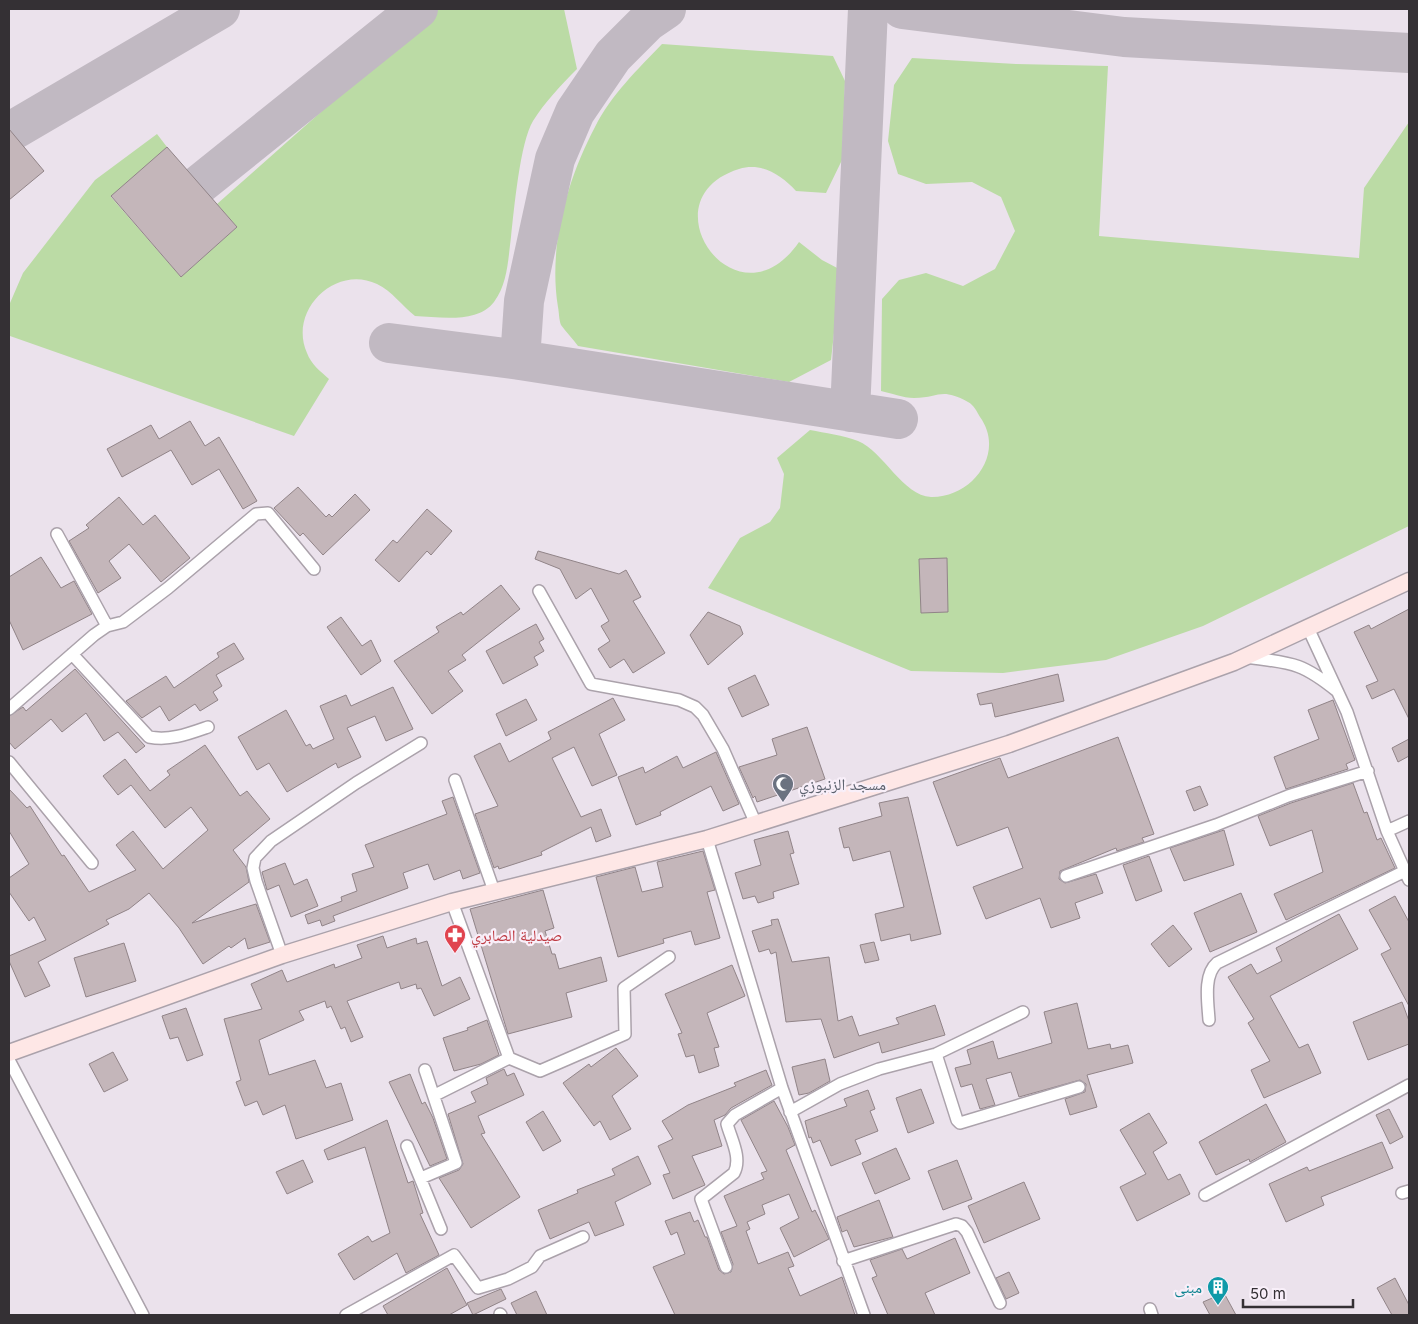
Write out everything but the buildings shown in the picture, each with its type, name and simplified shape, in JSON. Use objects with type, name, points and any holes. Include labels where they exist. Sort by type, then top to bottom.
[{"type":"main road","points":[[9,1053],[282,955],[452,902],[707,839],[1009,744],[1245,657],[1409,581]]},
{"type":"street","points":[[9,709],[72,654],[108,626],[123,622],[160,594],[256,514],[268,513],[314,569]]},
{"type":"street","points":[[57,534],[108,626]]},
{"type":"street","points":[[538,591],[591,684],[679,700],[694,707],[703,715],[723,749],[756,824]]},
{"type":"street","points":[[1209,1020],[1209,979],[1213,967],[1218,963],[1407,875],[1387,831],[1368,771],[1339,692],[1308,628]]},
{"type":"street","points":[[72,654],[149,737],[174,738],[208,727]]},
{"type":"street","points":[[1245,657],[1288,662],[1305,668],[1339,692]]},
{"type":"street","points":[[282,955],[256,881],[253,868],[255,858],[271,841],[356,783],[421,743]]},
{"type":"street","points":[[9,762],[92,863]]},
{"type":"street","points":[[1066,876],[1216,825],[1288,796],[1368,771]]},
{"type":"street","points":[[455,780],[494,891]]},
{"type":"street","points":[[1387,831],[1409,821]]},
{"type":"street","points":[[707,839],[782,1088],[864,1315]]},
{"type":"street","points":[[452,902],[509,1058]]},
{"type":"street","points":[[435,1095],[509,1058],[540,1070],[625,1034],[624,988],[669,957]]},
{"type":"street","points":[[790,1112],[840,1084],[878,1068],[936,1054],[1023,1012]]},
{"type":"street","points":[[936,1054],[957,1120],[960,1124],[1079,1087]]},
{"type":"street","points":[[9,1060],[143,1315]]},
{"type":"street","points":[[421,1178],[456,1163],[435,1095],[425,1070]]},
{"type":"street","points":[[1205,1195],[1409,1086]]},
{"type":"street","points":[[726,1267],[701,1199],[734,1174],[737,1168],[738,1161],[727,1124],[736,1115],[782,1088]]},
{"type":"street","points":[[407,1146],[441,1229]]},
{"type":"street","points":[[843,1261],[956,1224],[962,1226],[967,1232],[1000,1303]]},
{"type":"street","points":[[346,1315],[454,1255],[478,1288],[508,1279],[532,1267],[540,1256],[583,1237]]},
{"type":"green space","points":[[437,9],[564,9],[577,69],[543,107],[528,131],[518,177],[505,279],[499,295],[487,309],[478,314],[457,318],[415,316],[377,284],[361,279],[346,280],[331,286],[319,295],[310,307],[304,322],[303,337],[311,361],[329,379],[294,436],[10,336],[10,303],[23,273],[95,180],[157,134],[167,147],[111,197],[181,277],[237,227],[217,204]]},
{"type":"green space","points":[[662,44],[833,56],[845,81],[842,160],[826,193],[796,191],[770,171],[756,167],[747,167],[739,169],[711,184],[699,206],[699,229],[710,250],[727,266],[750,273],[775,266],[799,242],[822,260],[841,270],[831,360],[789,382],[578,346],[561,325],[556,284],[556,261],[562,214],[568,191],[585,147],[601,115],[626,83]]},
{"type":"green space","points":[[912,58],[1016,64],[1108,66],[1099,236],[1359,258],[1364,188],[1409,122],[1409,526],[1203,626],[1106,660],[1003,673],[911,671],[708,588],[740,538],[770,522],[780,508],[784,474],[777,458],[810,430],[858,441],[876,454],[911,489],[921,495],[931,497],[946,495],[960,490],[981,471],[987,458],[989,445],[987,431],[970,403],[945,394],[914,398],[881,391],[882,299],[899,280],[926,273],[963,286],[995,269],[1015,231],[1001,197],[972,182],[926,184],[898,174],[888,141],[894,85]]},
{"type":"taxiway","points":[[10,132],[220,9]]},
{"type":"taxiway","points":[[200,184],[418,9]]},
{"type":"taxiway","points":[[520,360],[524,301],[555,159],[575,112],[613,56],[647,22],[666,9]]},
{"type":"taxiway","points":[[850,412],[868,9]]},
{"type":"taxiway","points":[[902,9],[1124,37],[1409,53]]},
{"type":"taxiway","points":[[389,343],[520,360],[898,419]]},
{"type":"place","name":"مسجد الزنبوزي","points":[[783,803]]},
{"type":"place","name":"صيدلية الصابري","points":[[455,954]]},
{"type":"place","name":"مبنى","points":[[1218,1306]]}]
